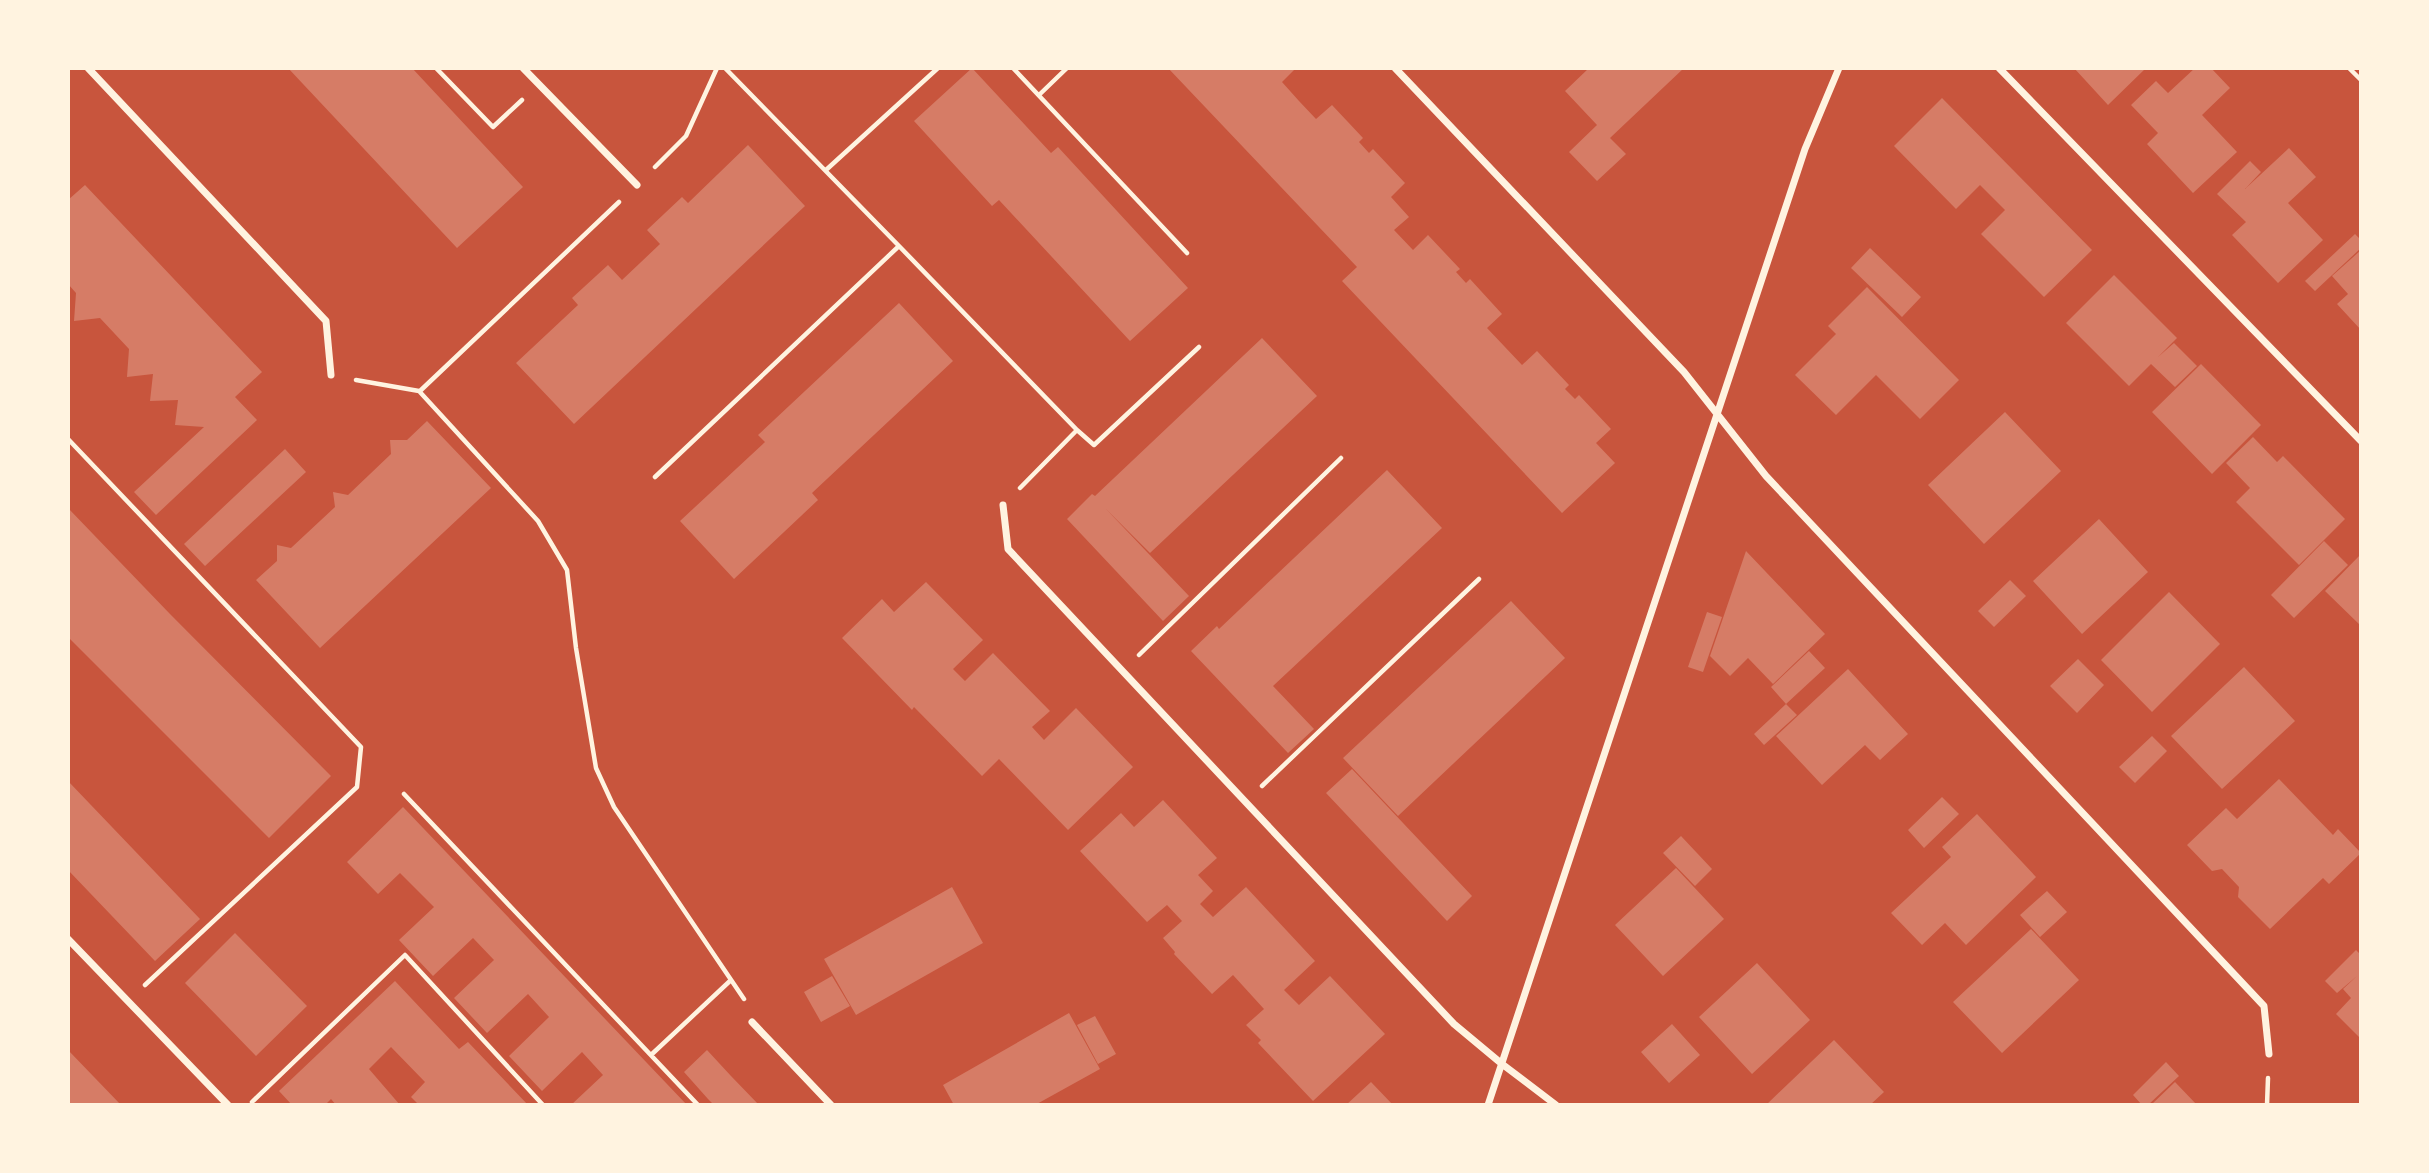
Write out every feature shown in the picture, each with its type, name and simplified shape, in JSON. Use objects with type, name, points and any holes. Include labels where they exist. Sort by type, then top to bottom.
[{"type":"street","points":[[88,68],[326,321],[331,375]]},
{"type":"street","points":[[523,68],[637,185]]},
{"type":"street","points":[[1395,68],[1684,372],[1766,476],[2264,1006],[2269,1054]]},
{"type":"street","points":[[1488,1105],[1805,149],[1839,68]]},
{"type":"street","points":[[1998,68],[2361,441]]},
{"type":"street","points":[[1003,505],[1008,550],[1454,1024],[1556,1105]]},
{"type":"street","points":[[68,939],[228,1105]]},
{"type":"street","points":[[752,1023],[831,1105]]},
{"type":"path","points":[[436,68],[493,127],[538,85]]},
{"type":"path","points":[[419,391],[686,136],[717,68]]},
{"type":"path","points":[[724,68],[1094,445],[1199,347]]},
{"type":"path","points":[[826,170],[938,68]]},
{"type":"path","points":[[1013,68],[1187,253]]},
{"type":"path","points":[[1039,95],[1067,68]]},
{"type":"path","points":[[2349,68],[2361,80]]},
{"type":"path","points":[[655,477],[899,246]]},
{"type":"path","points":[[331,375],[419,391],[538,521],[567,570],[576,648],[596,768],[614,807],[744,998]]},
{"type":"path","points":[[1003,505],[1077,430]]},
{"type":"path","points":[[68,439],[360,747],[357,787],[128,1001]]},
{"type":"path","points":[[1122,671],[1341,457]]},
{"type":"path","points":[[1246,802],[1479,579]]},
{"type":"path","points":[[404,794],[698,1105]]},
{"type":"path","points":[[248,1105],[405,955],[543,1105]]},
{"type":"path","points":[[651,1055],[731,980]]},
{"type":"building","points":[[288,68],[412,68],[523,187],[457,248]]},
{"type":"building","points":[[972,68],[1051,153],[1058,147],[1188,288],[1130,341],[999,200],[992,206],[914,121]]},
{"type":"building","points":[[1168,68],[1296,68],[1282,82],[1316,119],[1332,105],[1363,138],[1359,142],[1369,153],[1373,149],[1405,183],[1391,197],[1409,217],[1394,230],[1413,250],[1428,235],[1460,269],[1456,272],[1466,283],[1470,279],[1502,314],[1487,328],[1522,365],[1537,351],[1569,385],[1565,389],[1575,399],[1579,395],[1611,429],[1596,443],[1615,463],[1562,513],[1342,281],[1357,267]]},
{"type":"building","points":[[1589,68],[1684,68],[1610,138],[1626,154],[1597,181],[1569,152],[1597,125],[1565,91]]},
{"type":"building","points":[[2074,68],[2146,68],[2108,105]]},
{"type":"building","points":[[2195,68],[2211,68],[2230,88],[2202,115],[2237,152],[2193,193],[2147,144],[2158,133],[2131,105],[2156,81],[2168,93]]},
{"type":"building","points":[[1942,98],[2092,250],[2044,297],[1981,234],[2005,210],[1980,185],[1956,209],[1894,146]]},
{"type":"building","points":[[748,145],[805,206],[574,424],[516,363],[578,305],[572,298],[608,265],[622,280],[660,244],[647,230],[682,197],[688,203]]},
{"type":"building","points":[[2289,148],[2316,177],[2288,203],[2323,240],[2278,283],[2232,235],[2246,222],[2217,194],[2250,161],[2261,172],[2245,189]]},
{"type":"building","points":[[85,185],[262,372],[235,397],[257,420],[156,515],[134,492],[204,427],[175,425],[178,400],[150,401],[153,374],[127,377],[129,349],[100,318],[74,321],[76,293],[68,284],[68,200]]},
{"type":"building","points":[[2355,234],[2361,240],[2361,248],[2315,291],[2305,281]]},
{"type":"building","points":[[1870,248],[1921,297],[1902,317],[1851,268]]},
{"type":"building","points":[[2361,250],[2361,330],[2337,304],[2348,294],[2332,276]]},
{"type":"building","points":[[2114,275],[2177,338],[2158,357],[2174,343],[2197,366],[2175,387],[2151,364],[2129,386],[2066,323]]},
{"type":"building","points":[[1867,287],[1959,380],[1920,419],[1876,375],[1836,415],[1795,375],[1836,334],[1828,326]]},
{"type":"building","points":[[899,303],[953,361],[812,493],[818,500],[734,579],[680,521],[765,442],[758,435]]},
{"type":"building","points":[[1262,338],[1317,396],[1150,553],[1105,508],[1189,596],[1163,621],[1067,519],[1092,494],[1095,496]]},
{"type":"building","points":[[2201,364],[2261,425],[2212,474],[2152,412]]},
{"type":"building","points":[[2005,412],[2061,471],[1984,544],[1928,485]]},
{"type":"building","points":[[427,421],[491,488],[320,648],[256,580],[277,561],[277,545],[291,548],[335,507],[333,492],[348,495],[391,454],[390,440],[407,440]]},
{"type":"building","points":[[2253,437],[2277,462],[2283,456],[2345,519],[2299,565],[2236,502],[2250,488],[2226,463]]},
{"type":"building","points":[[285,449],[306,472],[205,566],[184,544]]},
{"type":"building","points":[[1387,470],[1442,528],[1273,686],[1314,729],[1288,753],[1191,651],[1217,626],[1219,629]]},
{"type":"building","points":[[68,508],[331,776],[269,838],[68,637]]},
{"type":"building","points":[[2099,519],[2148,572],[2082,634],[2033,581]]},
{"type":"building","points":[[2324,541],[2348,565],[2294,618],[2271,595]]},
{"type":"building","points":[[1746,551],[1825,634],[1773,684],[1748,658],[1730,676],[1710,656]]},
{"type":"building","points":[[2361,554],[2361,626],[2325,591]]},
{"type":"building","points":[[2010,580],[2026,596],[1994,627],[1978,611]]},
{"type":"building","points":[[926,582],[983,640],[953,669],[965,681],[993,653],[1050,711],[1032,727],[1044,740],[1076,708],[1133,767],[1068,830],[999,759],[982,776],[914,707],[912,710],[842,638],[882,599],[894,612]]},
{"type":"building","points":[[2169,592],[2220,644],[2152,712],[2101,660]]},
{"type":"building","points":[[1511,601],[1565,658],[1398,816],[1343,758]]},
{"type":"building","points":[[1707,612],[1722,617],[1703,672],[1688,667]]},
{"type":"building","points":[[1809,651],[1825,668],[1786,704],[1771,687]]},
{"type":"building","points":[[2078,659],[2104,685],[2077,713],[2050,686]]},
{"type":"building","points":[[2244,667],[2295,721],[2222,789],[2171,736]]},
{"type":"building","points":[[1848,669],[1908,734],[1880,760],[1865,745],[1822,785],[1776,736]]},
{"type":"building","points":[[1786,704],[1797,715],[1764,745],[1754,734]]},
{"type":"building","points":[[2152,736],[2167,751],[2135,783],[2119,767]]},
{"type":"building","points":[[1352,769],[1472,896],[1447,921],[1326,793]]},
{"type":"building","points":[[2279,779],[2333,835],[2338,829],[2361,853],[2329,884],[2323,878],[2270,929],[2238,897],[2239,887],[2222,869],[2212,871],[2187,845],[2226,808],[2237,819]]},
{"type":"building","points":[[68,781],[200,919],[155,961],[68,870]]},
{"type":"building","points":[[1942,797],[1959,814],[1924,848],[1908,830]]},
{"type":"building","points":[[1163,800],[1217,858],[1198,875],[1213,891],[1200,904],[1213,917],[1246,887],[1315,961],[1284,990],[1299,1005],[1330,976],[1385,1034],[1313,1101],[1258,1043],[1261,1040],[1246,1025],[1264,1009],[1233,975],[1212,994],[1174,954],[1163,938],[1182,921],[1167,905],[1147,922],[1080,851],[1121,813],[1134,827]]},
{"type":"building","points":[[403,807],[687,1105],[571,1105],[603,1075],[582,1052],[542,1091],[509,1056],[549,1017],[528,994],[487,1033],[454,998],[494,960],[473,938],[433,976],[399,940],[434,907],[400,873],[378,894],[347,862]]},
{"type":"building","points":[[1977,814],[2036,877],[1966,945],[1945,923],[1922,945],[1891,913],[1951,857],[1942,847]]},
{"type":"building","points":[[1681,836],[1712,869],[1695,886],[1663,853]]},
{"type":"building","points":[[1676,868],[1724,919],[1663,976],[1615,925]]},
{"type":"building","points":[[952,887],[983,943],[856,1015],[824,959]]},
{"type":"building","points":[[2047,891],[2067,912],[2040,937],[2020,915]]},
{"type":"building","points":[[2031,929],[2079,980],[2002,1053],[1953,1002]]},
{"type":"building","points":[[235,933],[307,1006],[256,1056],[185,983]]},
{"type":"building","points":[[2356,950],[2361,955],[2361,1039],[2336,1014],[2351,998],[2343,989],[2357,976],[2337,993],[2325,981]]},
{"type":"building","points":[[1757,963],[1810,1020],[1752,1074],[1699,1017]]},
{"type":"building","points":[[832,976],[850,1006],[821,1022],[804,992]]},
{"type":"building","points":[[395,981],[459,1049],[468,1042],[528,1105],[419,1105],[411,1097],[425,1082],[391,1047],[369,1069],[400,1105],[336,1105],[331,1099],[325,1105],[292,1105],[279,1091]]},
{"type":"building","points":[[1069,1013],[1100,1069],[1035,1105],[954,1105],[943,1085]]},
{"type":"building","points":[[1095,1016],[1116,1054],[1098,1064],[1077,1025]]},
{"type":"building","points":[[1672,1024],[1700,1055],[1669,1083],[1641,1052]]},
{"type":"building","points":[[1834,1040],[1884,1092],[1870,1105],[1766,1105]]},
{"type":"building","points":[[68,1050],[121,1105],[68,1105]]},
{"type":"building","points":[[707,1050],[759,1105],[714,1105],[708,1099],[684,1072]]},
{"type":"building","points":[[2166,1062],[2179,1076],[2148,1105],[2142,1105],[2133,1095]]},
{"type":"building","points":[[1371,1082],[1393,1105],[1346,1105]]},
{"type":"building","points":[[2175,1082],[2197,1105],[2151,1105]]}]
